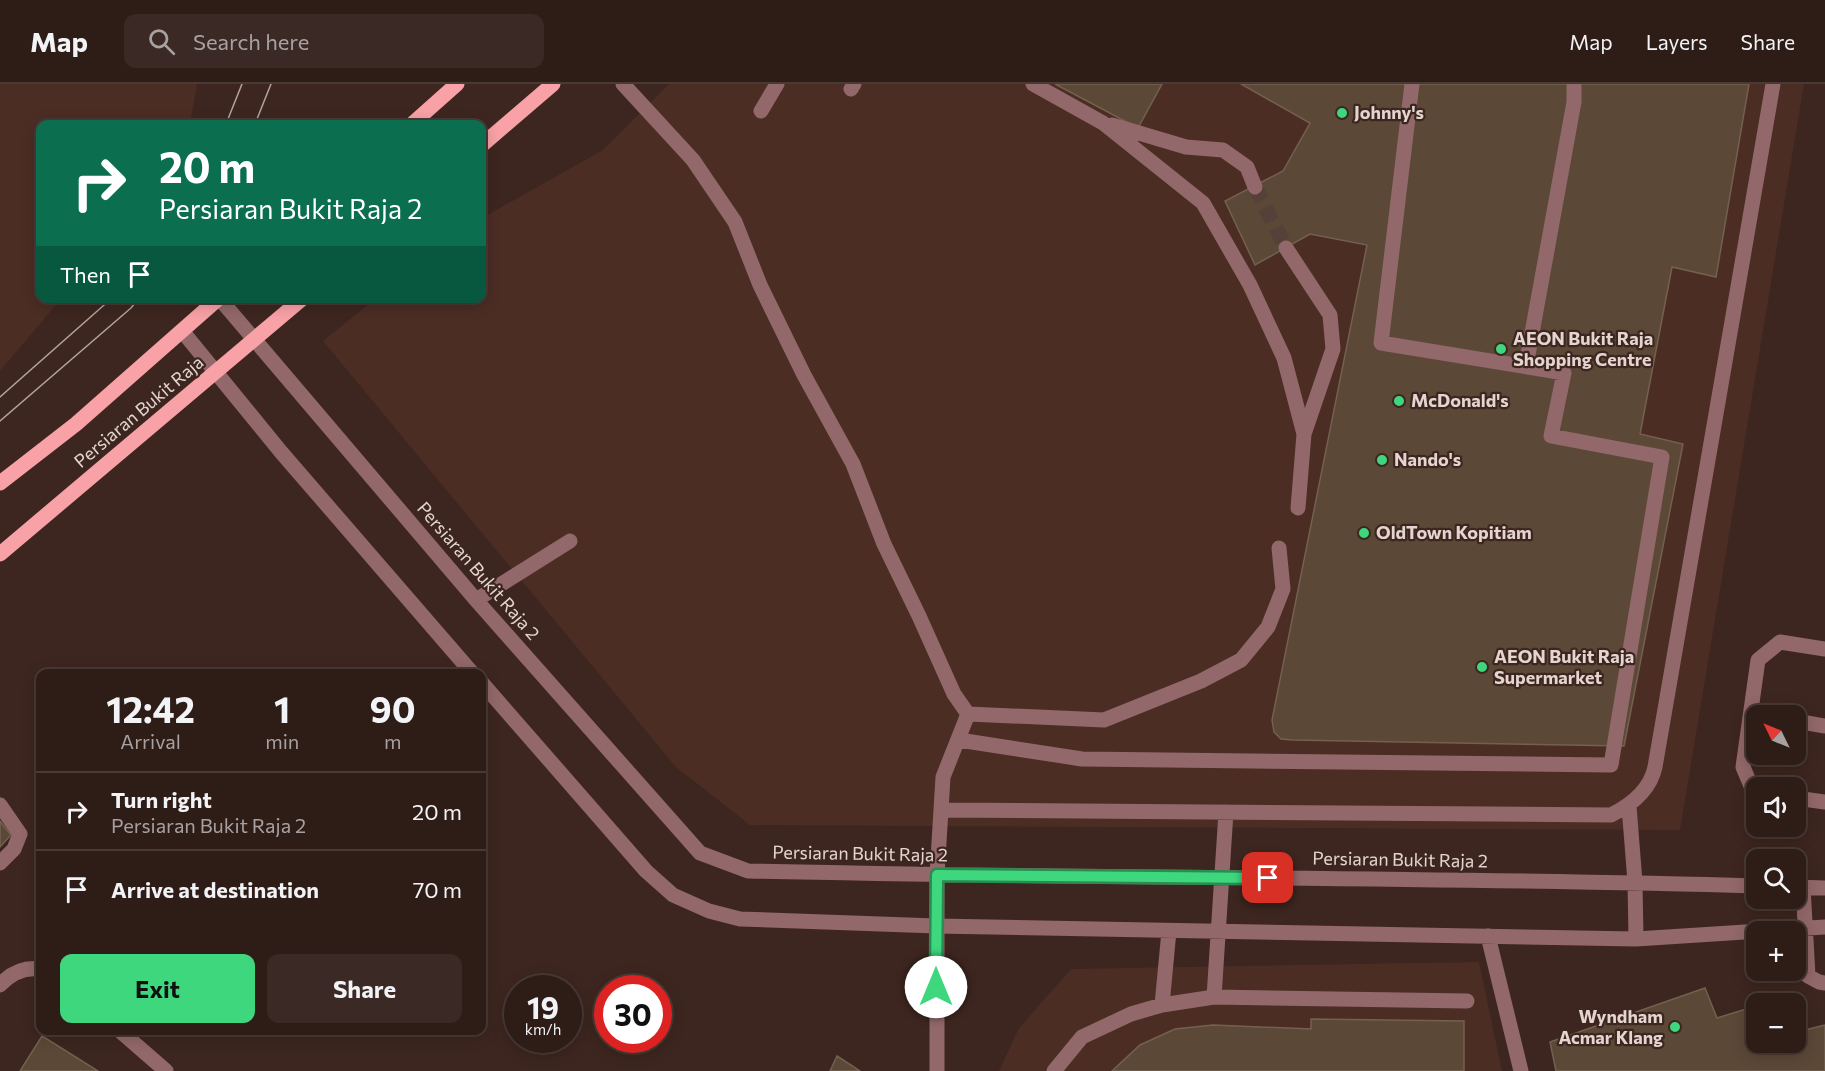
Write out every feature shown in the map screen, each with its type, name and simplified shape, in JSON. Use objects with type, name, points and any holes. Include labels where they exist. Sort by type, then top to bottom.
[{"type":"main road","points":[[416,120],[457,84]]},
{"type":"main road","points":[[486,143],[553,84]]},
{"type":"main road","name":"Persiaran Bukit Raja","points":[[2,478],[76,424],[214,303]]},
{"type":"main road","name":"Persiaran Bukit Raja","points":[[0,554],[297,303]]},
{"type":"street","points":[[623,84],[693,160],[735,222],[760,285],[804,375],[853,464],[884,544],[954,694],[968,714]]},
{"type":"street","points":[[761,111],[777,84]]},
{"type":"street","points":[[1033,84],[1103,123],[1203,203],[1250,285],[1284,358],[1304,434]]},
{"type":"street","points":[[959,740],[1082,759],[1611,765],[1662,457],[1551,436],[1564,373],[1381,343],[1412,84]]},
{"type":"street","points":[[1526,366],[1574,102],[1574,84]]},
{"type":"street","points":[[943,810],[1611,815],[1629,806],[1653,778],[1773,84]]},
{"type":"street","points":[[1103,123],[1186,147],[1223,150],[1247,167],[1255,187]]},
{"type":"street","points":[[1286,248],[1330,315],[1333,350],[1304,434],[1298,508]]},
{"type":"street","name":"Persiaran Bukit Raja 2","points":[[223,303],[476,600],[700,853],[748,871],[1635,882],[1746,886]]},
{"type":"street","points":[[183,332],[281,452],[469,669]]},
{"type":"street","points":[[476,600],[570,541]]},
{"type":"street","points":[[968,714],[1104,720],[1201,681],[1241,660],[1268,627],[1283,589],[1280,548]]},
{"type":"street","points":[[1758,705],[1758,660],[1780,642],[1825,649]]},
{"type":"street","points":[[486,688],[646,871],[673,895],[709,911],[740,919],[936,926],[1636,939],[1746,931]]},
{"type":"street","points":[[936,1071],[937,875],[944,777],[968,714]]},
{"type":"street","points":[[1806,723],[1825,726]]},
{"type":"street","points":[[1746,756],[1743,767],[1747,777]]},
{"type":"street","points":[[1806,799],[1825,802]]},
{"type":"street","points":[[0,805],[20,834],[14,849],[0,863]]},
{"type":"street","points":[[1629,806],[1635,882],[1636,939]]},
{"type":"street","points":[[1214,997],[1226,812]]},
{"type":"street","points":[[1806,887],[1825,888]]},
{"type":"street","points":[[1806,927],[1825,927]]},
{"type":"street","points":[[1162,1005],[1169,931]]},
{"type":"street","points":[[1488,936],[1521,1071]]},
{"type":"street","points":[[1806,943],[1808,976],[1819,982],[1825,982]]},
{"type":"street","points":[[0,985],[17,972],[36,969]]},
{"type":"street","points":[[1054,1071],[1082,1037],[1131,1014],[1162,1005],[1214,997],[1467,1002]]},
{"type":"street","points":[[125,1035],[166,1071]]},
{"type":"shaded area","points":[[0,84],[197,84],[191,120],[36,120],[36,303],[58,303],[0,371]]},
{"type":"shaded area","points":[[669,84],[1804,84],[1680,830],[750,825],[676,767],[323,341],[370,303],[486,303],[486,216],[603,150]]},
{"type":"shaded area","points":[[1479,962],[1502,1071],[999,1071],[1019,1028],[1071,969]]},
{"type":"building","points":[[1055,84],[1162,84],[1138,128]]},
{"type":"building","name":"AEON Bukit Raja Shopping Centre","points":[[1241,84],[1749,84],[1716,277],[1672,267],[1640,434],[1683,444],[1624,746],[1293,740],[1281,739],[1274,732],[1272,720],[1367,245],[1310,234],[1255,265],[1225,201],[1283,171],[1310,123]]},
{"type":"building","points":[[0,821],[11,835],[0,847]]},
{"type":"building","name":"Wyndham Acmar Klang","points":[[1705,988],[1717,1018],[1746,1009],[1746,1053],[1806,1053],[1806,1030],[1825,1025],[1825,1071],[1556,1071],[1550,1042]]},
{"type":"building","points":[[1311,1019],[1464,1021],[1464,1071],[1112,1071],[1140,1045],[1175,1029],[1213,1025],[1311,1029]]},
{"type":"building","points":[[42,1036],[98,1071],[20,1071]]},
{"type":"building","points":[[837,1056],[860,1071],[830,1071]]},
{"type":"tunnel","points":[[1255,187],[1286,248]]},
{"type":"tram line","points":[[228,120],[242,84]]},
{"type":"tram line","points":[[257,120],[271,84]]},
{"type":"tram line","points":[[0,397],[106,303]]},
{"type":"tram line","points":[[0,421],[135,303]]},
{"type":"place","name":"Johnny's","points":[[1342,113]]},
{"type":"place","name":"AEON Bukit Raja Shopping Centre","points":[[1501,349]]},
{"type":"place","name":"McDonald's","points":[[1399,401]]},
{"type":"place","name":"Nando's","points":[[1382,460]]},
{"type":"place","name":"OldTown Kopitiam","points":[[1364,533]]},
{"type":"place","name":"AEON Bukit Raja Supermarket","points":[[1482,667]]},
{"type":"place","name":"Wyndham Acmar Klang","points":[[1675,1027]]},
{"type":"route","points":[[936,987],[937,875],[1268,878]]}]
